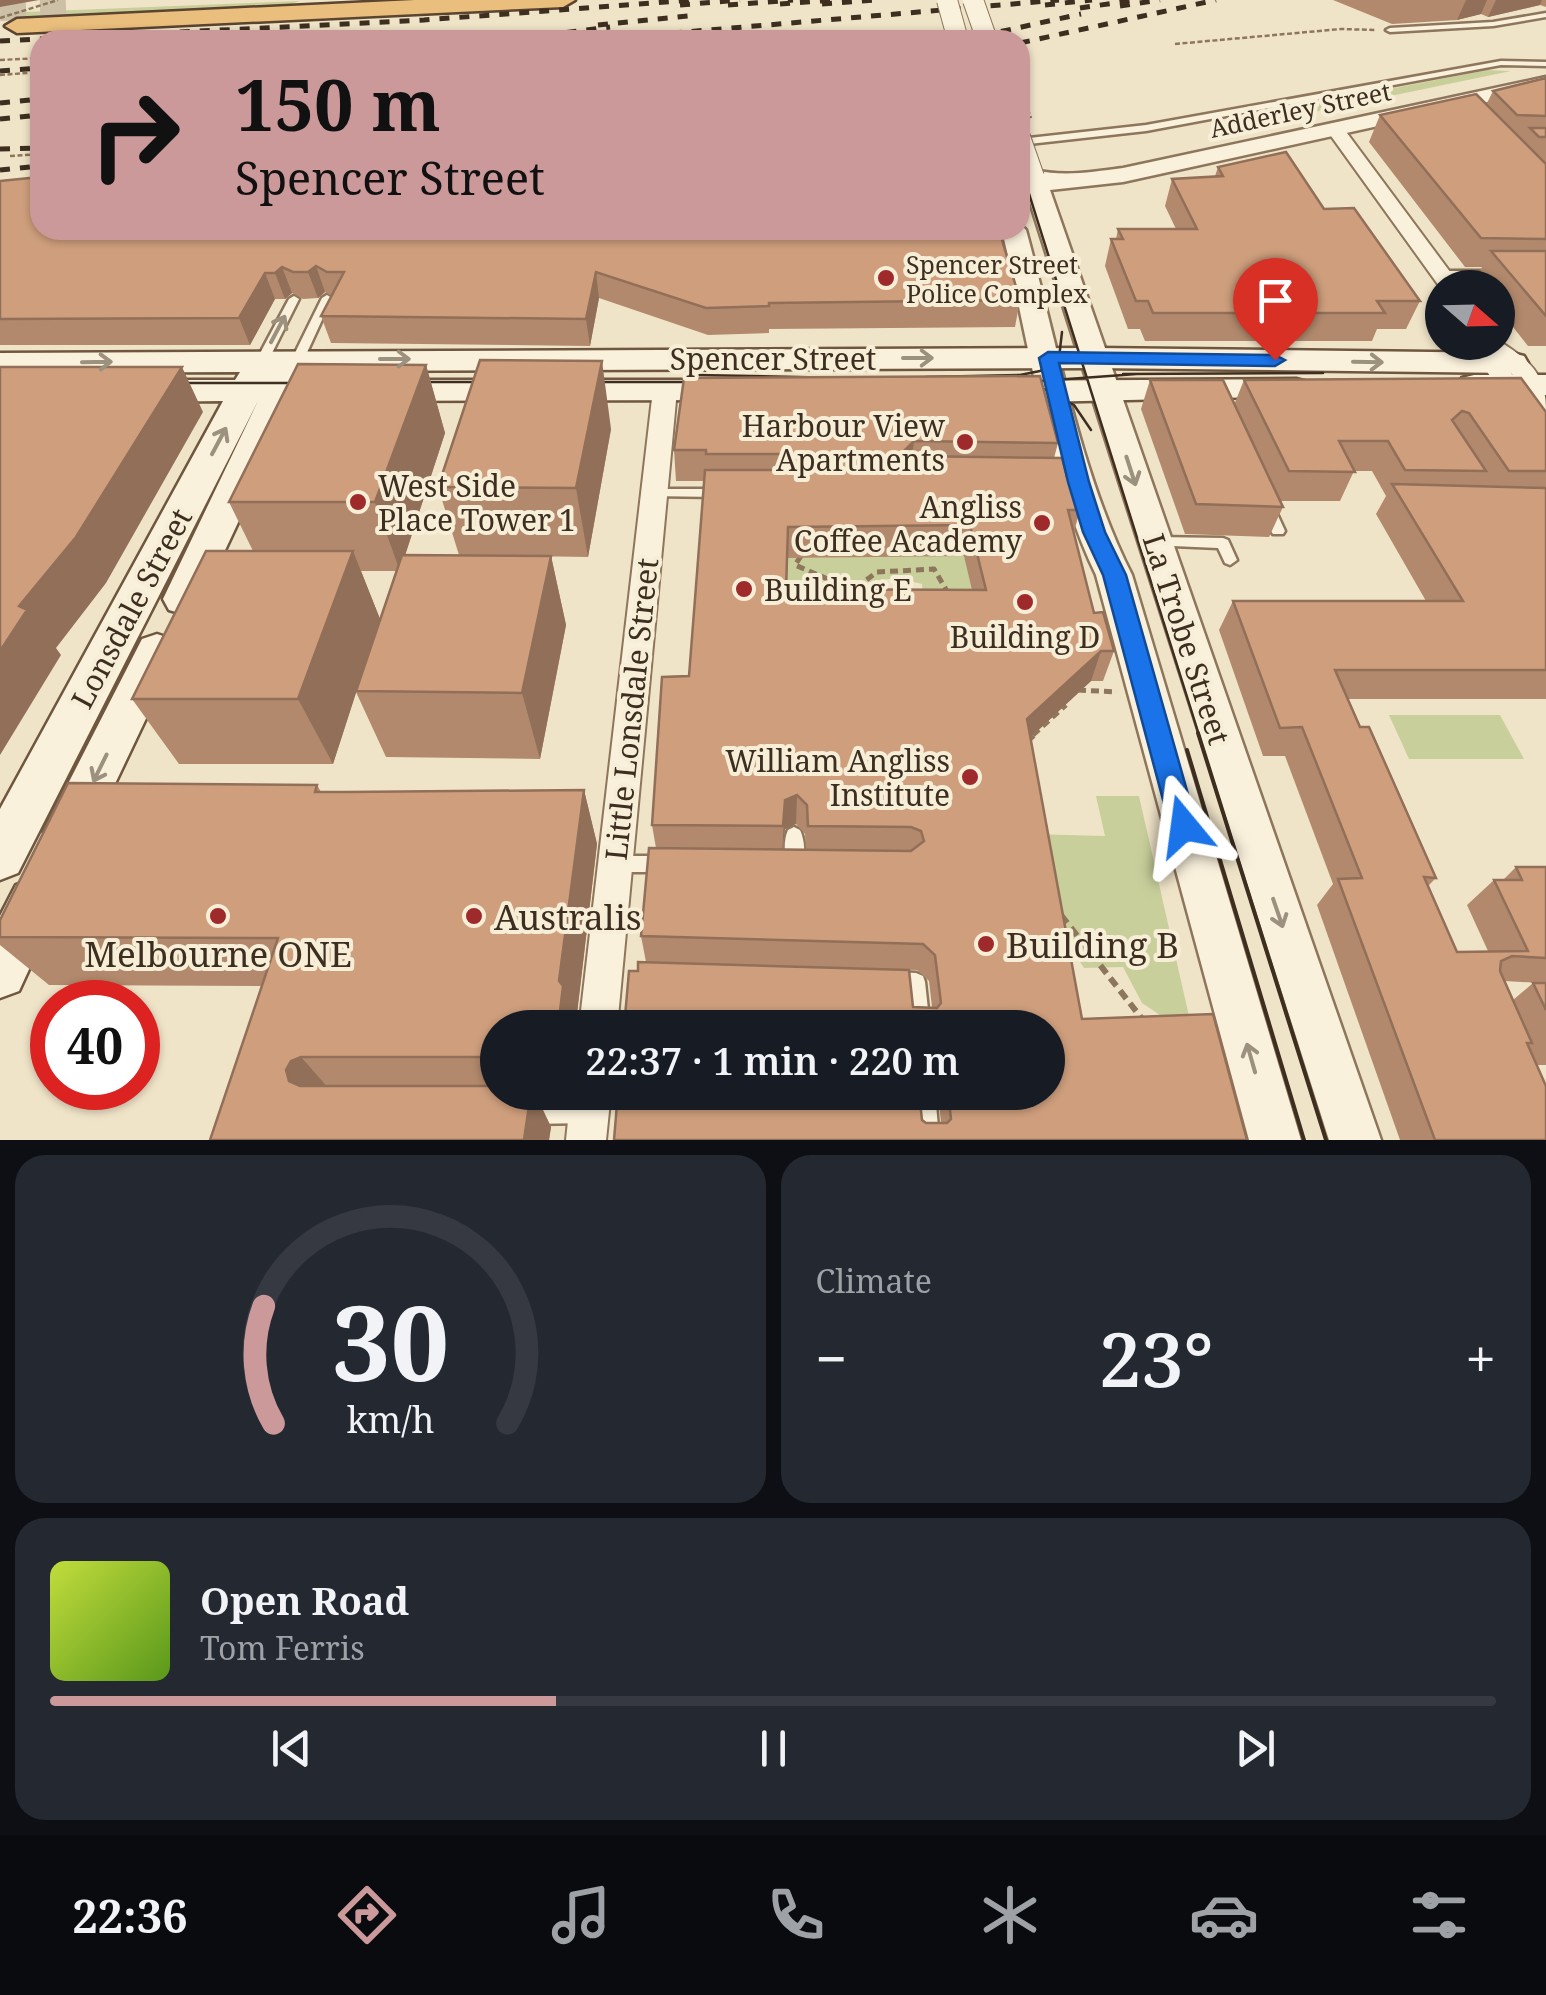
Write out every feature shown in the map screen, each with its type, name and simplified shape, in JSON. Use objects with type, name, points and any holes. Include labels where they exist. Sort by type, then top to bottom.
[{"type":"highway","points":[[68,2],[205,0]]},
{"type":"highway","points":[[8,22],[120,22],[266,15],[308,7],[563,0]]},
{"type":"main road","name":"Spencer Street","points":[[0,363],[255,374],[666,374],[1048,358],[1100,374],[1217,397],[1519,370]]},
{"type":"main road","name":"Spencer Street","points":[[666,374],[951,391],[1056,391],[1100,374],[1519,370]]},
{"type":"main road","name":"Spencer Street","points":[[0,393],[255,374]]},
{"type":"main road","name":"Lonsdale Street","points":[[42,834],[128,709],[255,374]]},
{"type":"main road","name":"Lonsdale Street","points":[[0,972],[77,710],[291,374]]},
{"type":"main road","points":[[77,710],[128,709]]},
{"type":"street","points":[[947,0],[955,30]]},
{"type":"street","points":[[973,0],[983,30]]},
{"type":"street","name":"Adderley Street","points":[[1038,187],[1123,175],[1334,129],[1462,110],[1546,83]]},
{"type":"street","points":[[1334,129],[1439,270]]},
{"type":"street","name":"La Trobe Street","points":[[1030,166],[1355,1140]]},
{"type":"street","name":"La Trobe Street","points":[[1017,240],[1056,391],[1069,482],[1114,575],[1275,1140]]},
{"type":"street","points":[[1519,370],[1546,437]]},
{"type":"street","name":"Little Lonsdale Street","points":[[604,1010],[617,974],[615,864],[607,830],[654,493],[666,374]]},
{"type":"lane","points":[[1390,30],[1493,24],[1546,15]]},
{"type":"lane","points":[[1030,138],[1146,128],[1486,66],[1546,64]]},
{"type":"lane","points":[[1486,66],[1546,73]]},
{"type":"lane","points":[[291,374],[327,298]]},
{"type":"lane","points":[[255,374],[294,299]]},
{"type":"lane","points":[[654,493],[732,493]]},
{"type":"lane","points":[[1262,495],[1278,531]]},
{"type":"lane","points":[[1154,542],[1223,543],[1230,560]]},
{"type":"lane","points":[[776,865],[804,865],[794,835]]},
{"type":"lane","points":[[615,864],[678,864]]},
{"type":"lane","points":[[878,981],[916,982],[918,1010]]},
{"type":"lane","points":[[928,1110],[930,1140]]},
{"type":"lane","points":[[505,1114],[589,1115]]},
{"type":"path","points":[[8,22],[68,2]]},
{"type":"path","points":[[1175,44],[1341,29],[1390,30]]},
{"type":"path","points":[[0,60],[30,58]]},
{"type":"path","points":[[0,75],[30,73]]},
{"type":"path","points":[[10,156],[30,153]]},
{"type":"path","points":[[804,551],[795,565],[852,590],[877,572],[934,569],[954,603]]},
{"type":"path","points":[[1018,749],[1068,702],[1075,690],[1072,680]]},
{"type":"path","points":[[1075,690],[1145,691]]},
{"type":"path","points":[[1056,910],[1143,1020],[1162,1024]]},
{"type":"green space","points":[[300,1],[271,11],[154,11],[0,18],[0,13]]},
{"type":"green space","points":[[1487,70],[1511,71],[1222,131],[1225,121]]},
{"type":"green space","points":[[991,555],[979,621],[924,620],[922,584],[896,578],[863,583],[855,606],[786,620],[788,558]]},
{"type":"green space","points":[[1389,715],[1500,715],[1524,759],[1409,759]]},
{"type":"green space","points":[[1096,796],[1139,796],[1194,1038],[1142,1003],[1123,967],[1084,968],[1041,901],[1030,834],[1105,836]]},
{"type":"building","points":[[1546,78],[1546,116],[1517,115],[1493,91]]},
{"type":"building","points":[[1476,94],[1546,164],[1546,239],[1481,238],[1380,115]]},
{"type":"building","points":[[1530,128],[1546,128],[1546,137],[1539,137]]},
{"type":"building","points":[[1286,152],[1324,209],[1354,208],[1420,301],[1377,301],[1385,313],[1153,313],[1148,301],[1136,301],[1111,239],[1123,239],[1118,229],[1197,229],[1172,179],[1223,176],[1218,167]]},
{"type":"building","points":[[30,178],[30,240],[1002,240],[1020,300],[769,303],[706,308],[596,272],[586,319],[321,316],[344,272],[327,272],[316,266],[308,272],[282,267],[275,273],[265,273],[239,318],[0,319],[0,181]]},
{"type":"building","points":[[1491,251],[1546,251],[1546,316],[1515,279],[1515,270],[1507,270]]},
{"type":"building","points":[[480,360],[602,361],[576,488],[438,487]]},
{"type":"building","points":[[298,364],[426,365],[375,502],[229,502]]},
{"type":"building","points":[[0,367],[182,367],[76,537],[19,606],[27,610],[0,651]]},
{"type":"building","name":"William Angliss Institute","points":[[1040,376],[1058,443],[914,441],[904,451],[910,456],[1062,458],[1067,477],[1072,477],[1080,510],[1068,510],[1094,613],[1103,612],[1114,651],[1101,651],[1027,719],[1082,1019],[1213,1014],[1247,1140],[614,1140],[616,1110],[921,1110],[926,1123],[947,1123],[950,1110],[1065,1110],[1065,1010],[626,1010],[629,971],[638,971],[638,962],[909,970],[913,1007],[937,1008],[941,1003],[935,955],[923,944],[641,936],[649,848],[911,851],[924,841],[921,831],[911,827],[808,826],[807,805],[797,795],[785,800],[783,826],[652,825],[662,677],[689,676],[705,470],[784,470],[794,463],[784,454],[674,450],[684,378]],"holes":[[[970,525],[986,590],[786,589],[788,527]]]},
{"type":"building","points":[[1521,378],[1546,412],[1546,471],[1509,471],[1469,413],[1462,411],[1452,420],[1486,471],[1405,470],[1388,441],[1339,441],[1355,472],[1289,471],[1244,380]]},
{"type":"building","points":[[1150,380],[1223,380],[1283,507],[1196,504]]},
{"type":"building","points":[[1392,484],[1546,488],[1546,670],[1335,670],[1360,727],[1369,727],[1436,878],[1424,877],[1457,952],[1528,951],[1494,880],[1522,880],[1516,867],[1546,867],[1546,958],[1512,956],[1501,961],[1500,971],[1546,1086],[1546,1140],[1435,1140],[1338,879],[1362,878],[1302,727],[1280,728],[1233,601],[1463,601]]},
{"type":"building","points":[[206,551],[353,551],[298,699],[132,699]]},
{"type":"building","points":[[402,555],[551,556],[522,693],[356,691]]},
{"type":"building","points":[[68,783],[317,785],[315,792],[584,790],[559,981],[563,986],[560,1010],[480,1010],[480,1057],[301,1057],[291,1061],[286,1070],[289,1081],[300,1086],[480,1086],[480,1110],[528,1110],[524,1140],[210,1140],[278,938],[0,937],[0,920]]},
{"type":"building","points":[[1533,983],[1546,983],[1546,1010]]},
{"type":"tunnel","points":[[0,8],[78,5]]},
{"type":"tram line","points":[[966,0],[976,30]]},
{"type":"tram line","points":[[1030,197],[1087,378]]},
{"type":"tram line","points":[[926,377],[1040,371],[1059,358],[1062,332]]},
{"type":"tram line","points":[[1123,374],[1323,373]]},
{"type":"tram line","points":[[1087,378],[1137,374]]},
{"type":"tram line","points":[[696,375],[846,378]]},
{"type":"tram line","points":[[1012,383],[1087,378]]},
{"type":"tram line","points":[[1087,378],[1199,735]]},
{"type":"tram line","points":[[402,382],[502,382]]},
{"type":"tram line","points":[[577,382],[712,382]]},
{"type":"tram line","points":[[162,383],[317,383]]},
{"type":"tram line","points":[[1040,387],[1074,405],[1091,430]]},
{"type":"tram line","points":[[1198,733],[1326,1140]]},
{"type":"tram line","points":[[1187,750],[1304,1140]]},
{"type":"railway","points":[[222,30],[693,0]]},
{"type":"railway","points":[[680,5],[740,0]]},
{"type":"railway","points":[[728,5],[793,0]]},
{"type":"railway","points":[[780,4],[835,0]]},
{"type":"railway","points":[[822,4],[877,0]]},
{"type":"railway","points":[[709,30],[1059,0]]},
{"type":"railway","points":[[1045,5],[1092,0]]},
{"type":"railway","points":[[1080,8],[1135,0]]},
{"type":"railway","points":[[1120,6],[1160,0]]},
{"type":"railway","points":[[1030,41],[1216,0]]},
{"type":"railway","points":[[1008,30],[1081,14]]},
{"type":"railway","points":[[598,25],[697,15]]},
{"type":"railway","points":[[586,30],[610,27]]},
{"type":"railway","points":[[0,41],[30,40]]},
{"type":"railway","points":[[0,71],[30,69]]},
{"type":"railway","points":[[0,103],[30,100]]},
{"type":"railway","points":[[0,119],[30,116]]},
{"type":"railway","points":[[0,149],[30,148]]},
{"type":"railway","points":[[0,170],[30,167]]},
{"type":"place","name":"Spencer Street Police Complex","points":[[886,278]]},
{"type":"place","name":"Harbour View Apartments","points":[[965,442]]},
{"type":"place","name":"West Side Place Tower 1","points":[[358,502]]},
{"type":"place","name":"Angliss Coffee Academy","points":[[1042,523]]},
{"type":"place","name":"Building E","points":[[744,589]]},
{"type":"place","name":"Building D","points":[[1025,602]]},
{"type":"place","name":"William Angliss Institute","points":[[970,777]]},
{"type":"place","name":"Melbourne ONE","points":[[218,916]]},
{"type":"place","name":"Australis","points":[[474,916]]},
{"type":"place","name":"Building B","points":[[986,944]]},
{"type":"route","points":[[1184,826],[1114,575],[1098,543],[1078,482],[1048,358],[1275,360]]}]
